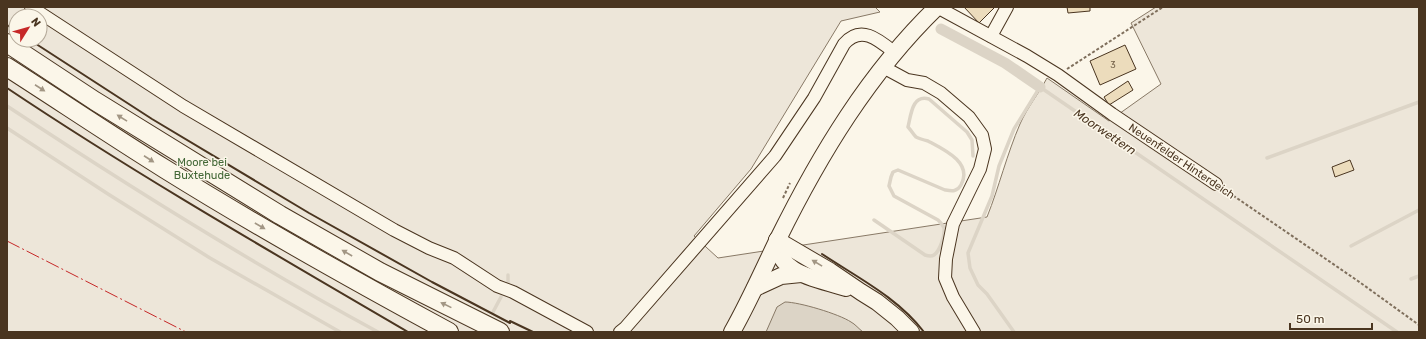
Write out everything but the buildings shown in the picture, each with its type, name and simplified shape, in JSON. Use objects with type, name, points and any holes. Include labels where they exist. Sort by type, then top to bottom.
[{"type":"highway","points":[[7,43],[95,101],[280,215],[380,272],[492,328]]},
{"type":"highway","points":[[7,67],[172,173],[367,288],[449,332]]},
{"type":"highway","points":[[367,288],[430,332]]},
{"type":"main road","points":[[735,326],[808,181],[850,110],[883,67],[937,7]]},
{"type":"main road","points":[[777,240],[780,253],[786,264],[793,270],[801,274],[861,292]]},
{"type":"main road","points":[[777,240],[830,271],[887,309],[911,332]]},
{"type":"main road","points":[[755,288],[781,276],[801,274]]},
{"type":"street","points":[[31,7],[183,106],[394,230],[429,248],[454,258],[497,286],[514,292],[587,332]]},
{"type":"street","name":"Neuenfelder Hinterdeich","points":[[937,7],[1027,56],[1058,75],[1112,114],[1216,184]]},
{"type":"street","points":[[990,36],[1007,7]]},
{"type":"street","points":[[620,332],[774,156],[814,98],[849,37],[856,34],[870,36],[879,40],[895,53]]},
{"type":"street","points":[[883,67],[907,80],[924,83],[942,93],[969,117],[982,135],[985,149],[980,169],[953,224],[946,260],[945,278],[953,297],[974,332]]},
{"type":"path","points":[[1058,75],[1163,7]]},
{"type":"path","name":"Neuenfelder Hinterdeich","points":[[1216,184],[1358,281],[1419,325]]},
{"type":"green space","name":"Moore bei Buxtehude","points":[[7,7],[875,7],[880,12],[841,21],[751,169],[694,236],[718,258],[987,217],[1020,124],[1047,78],[1109,121],[1161,84],[1131,23],[1156,7],[1419,7],[1419,332],[7,332]]},
{"type":"shaded area","points":[[785,302],[809,306],[829,312],[852,323],[863,332],[766,332],[777,307]]},
{"type":"waterway","points":[[941,29],[1005,63],[1040,87]]},
{"type":"waterway","name":"Moorwettern","points":[[1014,332],[987,294],[978,285],[970,268],[968,253],[992,196],[999,166],[1014,129],[1040,87],[1397,332]]},
{"type":"waterway","points":[[874,220],[925,255],[934,255],[942,243],[944,228],[940,222],[894,196],[889,186],[893,172],[898,170],[950,191],[956,190],[961,185],[964,177],[963,170],[955,158],[928,141],[916,137],[908,127],[913,107],[919,100],[923,98],[929,99],[967,132],[972,140],[973,156]]},
{"type":"waterway","points":[[1267,158],[1419,102]]},
{"type":"waterway","points":[[7,106],[190,223],[283,279],[378,332]]},
{"type":"waterway","points":[[7,128],[210,258],[340,332]]},
{"type":"waterway","points":[[1351,246],[1419,210]]},
{"type":"waterway","points":[[508,275],[508,284]]},
{"type":"waterway","points":[[1411,279],[1419,276]]},
{"type":"waterway","points":[[493,312],[501,297]]},
{"type":"wall","points":[[42,48],[152,119],[309,213],[432,282],[510,323],[510,321],[533,332]]},
{"type":"wall","points":[[7,88],[155,183],[408,332]]},
{"type":"wall","points":[[822,254],[889,298],[902,308],[924,332]]},
{"type":"power","points":[[7,241],[186,332]]}]
